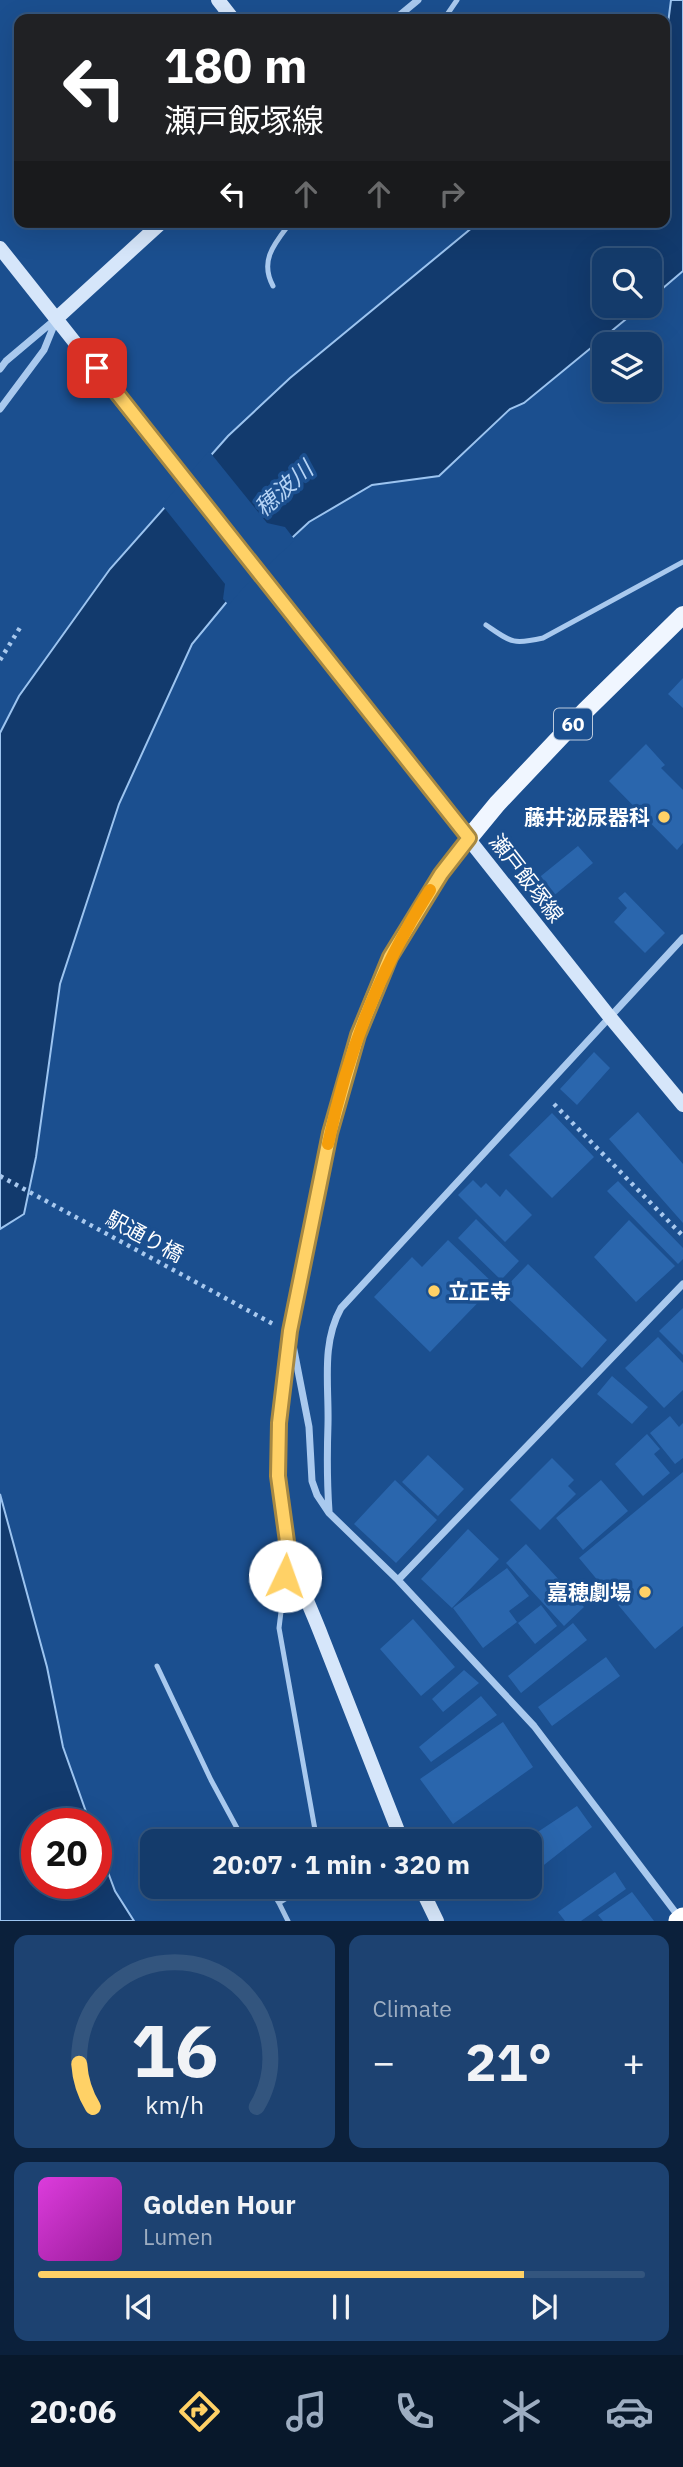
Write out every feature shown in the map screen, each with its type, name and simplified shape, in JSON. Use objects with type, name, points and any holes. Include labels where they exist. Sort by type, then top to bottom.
[{"type":"main road","name":"60","points":[[469,838],[585,711],[683,615]]},
{"type":"street","points":[[218,0],[229,14]]},
{"type":"street","points":[[401,14],[418,0]]},
{"type":"street","points":[[0,369],[6,360],[57,318],[155,228]]},
{"type":"street","name":"瀬戸飯塚線","points":[[0,248],[683,1105]]},
{"type":"street","points":[[0,409],[44,350],[57,318]]},
{"type":"street","points":[[397,1829],[288,1549],[278,1476],[279,1423],[290,1331],[330,1133],[358,1035],[390,957],[441,874],[469,838]]},
{"type":"street","points":[[329,1513],[326,1448],[327,1348],[331,1325],[341,1308],[683,938]]},
{"type":"street","points":[[398,1580],[683,1284]]},
{"type":"street","points":[[290,1331],[309,1427],[312,1481],[317,1495],[329,1513],[398,1580],[534,1726],[681,1920]]},
{"type":"street","points":[[427,1899],[437,1921]]},
{"type":"lane","points":[[273,286],[267,276],[267,265],[272,247],[286,228]]},
{"type":"lane","points":[[486,625],[511,642],[543,638],[683,562]]},
{"type":"lane","points":[[288,1549],[279,1628],[315,1829]]},
{"type":"lane","points":[[157,1666],[238,1829]]},
{"type":"lane","points":[[277,1899],[288,1921]]},
{"type":"lane","points":[[279,1903],[285,1899]]},
{"type":"path","points":[[0,660],[21,626]]},
{"type":"path","points":[[541,1091],[683,1236]]},
{"type":"path","name":"駅通り橋","points":[[0,1176],[274,1324]]},
{"type":"water","name":"穂波川","points":[[671,0],[683,0],[683,271],[662,289],[662,248],[592,248],[592,318],[627,318],[610,332],[592,332],[592,347],[524,403],[510,409],[439,476],[372,485],[309,522],[239,587],[192,644],[119,804],[60,984],[36,1157],[24,1214],[0,1229],[0,733],[19,696],[110,569],[228,436],[290,378],[472,228],[670,228]]},
{"type":"water","points":[[0,1494],[47,1667],[63,1747],[85,1808],[21,1808],[21,1899],[112,1899],[112,1883],[134,1921],[0,1921]]},
{"type":"pier","points":[[209,451],[267,523],[285,527],[295,540],[242,589],[229,605],[223,599],[225,584],[162,505]]},
{"type":"building","points":[[683,678],[683,708],[668,694]]},
{"type":"building","name":"藤井泌尿器科","points":[[646,744],[665,765],[661,768],[683,790],[683,843],[677,850],[609,781]]},
{"type":"building","points":[[578,846],[593,863],[551,898],[536,880]]},
{"type":"building","points":[[625,892],[665,933],[645,953],[614,922],[627,908],[618,898]]},
{"type":"building","points":[[594,1052],[610,1068],[577,1105],[560,1089]]},
{"type":"building","points":[[638,1112],[683,1164],[683,1223],[609,1139]]},
{"type":"building","points":[[552,1113],[594,1157],[552,1198],[509,1155]]},
{"type":"building","points":[[473,1180],[481,1188],[486,1183],[500,1197],[506,1189],[532,1215],[505,1242],[458,1195]]},
{"type":"building","points":[[618,1181],[683,1248],[683,1259],[678,1264],[607,1191]]},
{"type":"building","points":[[476,1219],[519,1261],[501,1280],[458,1238]]},
{"type":"building","points":[[629,1220],[675,1266],[636,1302],[594,1257]]},
{"type":"building","name":"立正寺","points":[[448,1240],[495,1285],[430,1352],[374,1297],[412,1257],[422,1267]]},
{"type":"building","points":[[528,1264],[607,1340],[582,1368],[501,1292]]},
{"type":"building","points":[[683,1308],[683,1355],[659,1331]]},
{"type":"building","points":[[658,1337],[683,1363],[683,1390],[664,1408],[625,1368]]},
{"type":"building","points":[[612,1376],[648,1407],[632,1424],[597,1394]]},
{"type":"building","points":[[670,1416],[679,1427],[683,1423],[683,1458],[675,1464],[650,1433]]},
{"type":"building","points":[[647,1434],[660,1449],[654,1454],[670,1473],[643,1496],[615,1464]]},
{"type":"building","points":[[428,1455],[464,1489],[438,1516],[402,1482]]},
{"type":"building","points":[[552,1458],[574,1480],[568,1486],[576,1494],[540,1530],[510,1500]]},
{"type":"building","name":"嘉穂劇場","points":[[683,1472],[683,1626],[655,1649],[579,1558]]},
{"type":"building","points":[[395,1480],[437,1520],[396,1563],[354,1524]]},
{"type":"building","points":[[601,1480],[628,1511],[583,1550],[556,1518]]},
{"type":"building","points":[[468,1529],[499,1559],[452,1608],[421,1579]]},
{"type":"building","points":[[526,1544],[584,1607],[564,1626],[506,1563]]},
{"type":"building","points":[[507,1568],[529,1596],[509,1611],[517,1622],[483,1648],[453,1608]]},
{"type":"building","points":[[541,1605],[557,1626],[535,1644],[518,1623]]},
{"type":"building","points":[[413,1619],[455,1667],[421,1696],[380,1649]]},
{"type":"building","points":[[573,1623],[587,1640],[521,1693],[508,1676]]},
{"type":"building","points":[[606,1657],[620,1676],[552,1726],[538,1707]]},
{"type":"building","points":[[464,1670],[479,1683],[443,1712],[432,1699]]},
{"type":"building","points":[[481,1696],[497,1715],[431,1762],[419,1747]]},
{"type":"building","points":[[503,1722],[533,1767],[453,1824],[420,1779]]},
{"type":"building","points":[[577,1806],[592,1827],[542,1867],[542,1829]]},
{"type":"building","points":[[615,1872],[626,1889],[581,1921],[565,1921],[558,1912]]},
{"type":"building","points":[[632,1892],[654,1921],[603,1921],[598,1915]]},
{"type":"slow traffic","points":[[328,1144],[358,1035],[373,996],[390,957],[430,890]]},
{"type":"place","name":"藤井泌尿器科","points":[[664,817]]},
{"type":"place","name":"立正寺","points":[[434,1291]]},
{"type":"place","name":"嘉穂劇場","points":[[645,1592]]},
{"type":"route","points":[[97,368],[469,838],[441,874],[390,957],[358,1035],[330,1133],[290,1331],[279,1423],[278,1476],[288,1549],[285,1576]]}]
